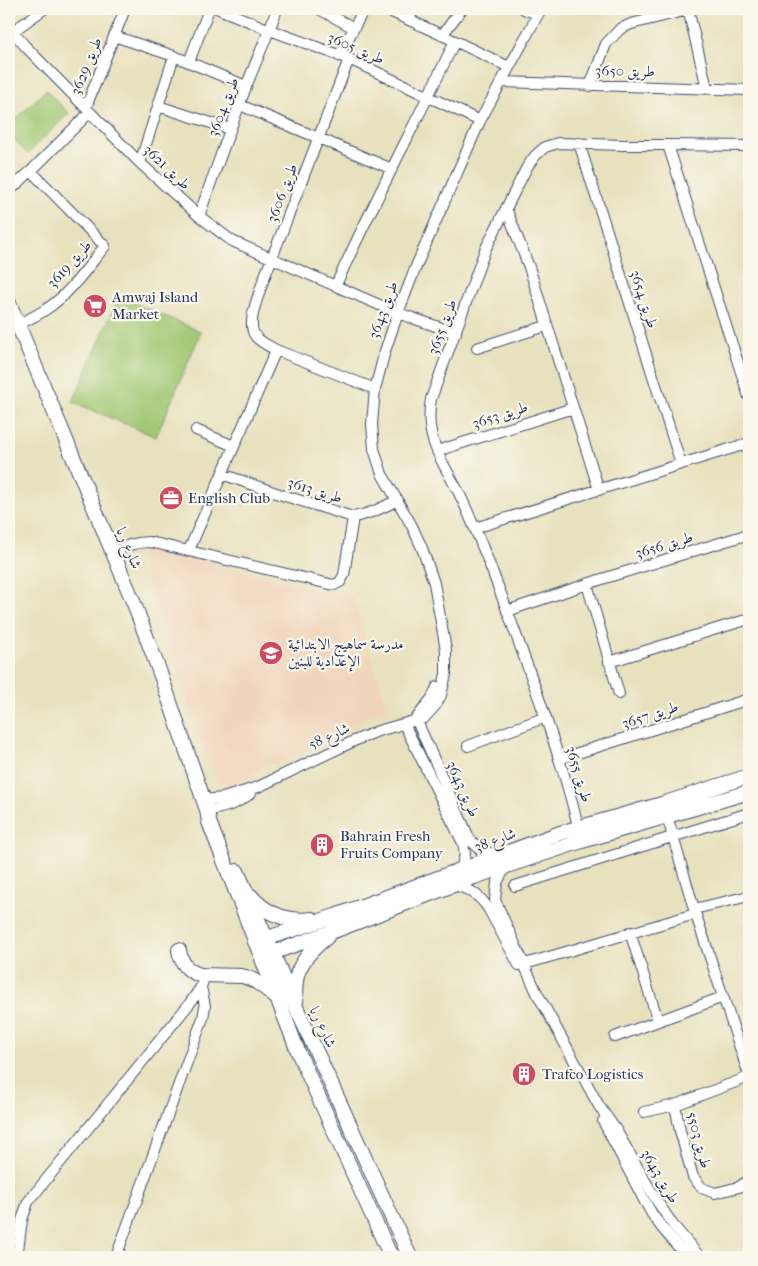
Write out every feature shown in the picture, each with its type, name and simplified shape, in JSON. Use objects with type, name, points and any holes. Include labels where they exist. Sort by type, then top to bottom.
[{"type":"main road","name":"شارع ريا","points":[[9,303],[133,600],[160,673],[205,805],[209,822],[261,941],[279,1003],[303,1063],[391,1257]]},
{"type":"main road","name":"شارع 38","points":[[581,834],[662,804],[749,776]]},
{"type":"main road","name":"شارع 38","points":[[266,954],[334,931],[453,885],[560,833],[581,834],[667,816],[749,792]]},
{"type":"main road","name":"شارع ريا","points":[[205,805],[216,820],[244,886],[261,941]]},
{"type":"main road","name":"شارع 38","points":[[261,941],[462,870],[502,862]]},
{"type":"main road","points":[[244,886],[258,904],[277,916],[300,920],[335,916]]},
{"type":"main road","points":[[296,1007],[295,983],[301,965],[306,957],[334,931]]},
{"type":"main road","points":[[179,950],[180,958],[185,966],[203,981],[242,976],[248,977],[268,990],[279,1003]]},
{"type":"main road","name":"شارع ريا","points":[[266,954],[296,1007],[410,1257]]},
{"type":"street","points":[[11,29],[44,9]]},
{"type":"street","name":"طريق 3629","points":[[9,191],[31,171],[88,109],[125,9]]},
{"type":"street","points":[[189,62],[209,9]]},
{"type":"street","name":"طريق 3605","points":[[219,9],[344,58],[480,121]]},
{"type":"street","name":"طريق 3604","points":[[199,216],[246,86],[277,9]]},
{"type":"street","points":[[319,9],[354,28]]},
{"type":"street","name":"طريق 3606","points":[[272,258],[319,138],[354,28],[364,9]]},
{"type":"street","points":[[386,9],[509,68]]},
{"type":"street","points":[[408,19],[415,9]]},
{"type":"street","points":[[442,35],[462,9]]},
{"type":"street","points":[[524,9],[539,11]]},
{"type":"street","points":[[590,86],[606,44],[620,29],[631,24],[688,10],[707,88]]},
{"type":"street","name":"طريق 3643","points":[[539,11],[480,121],[398,312],[375,389],[372,424],[374,450],[382,474],[398,500],[422,548],[434,583],[444,637],[446,665],[443,689],[431,711],[424,718],[416,719],[470,840],[480,849],[502,862],[495,900],[537,993],[599,1106],[616,1130],[646,1184],[683,1238],[700,1257]]},
{"type":"street","name":"طريق 3621","points":[[11,29],[140,162],[199,216],[232,240],[398,312],[456,332]]},
{"type":"street","points":[[114,36],[174,56],[246,86]]},
{"type":"street","points":[[336,286],[359,234],[455,41]]},
{"type":"street","points":[[140,162],[174,56]]},
{"type":"street","name":"طريق 3650","points":[[501,82],[749,90]]},
{"type":"street","points":[[240,105],[392,169]]},
{"type":"street","points":[[158,106],[230,129]]},
{"type":"street","name":"طريق 3655","points":[[581,834],[546,717],[507,611],[475,528],[445,470],[432,437],[429,425],[431,399],[486,250],[528,167],[535,156],[545,147],[558,142],[624,145],[749,146]]},
{"type":"street","name":"طريق 3654","points":[[579,143],[681,464]]},
{"type":"street","points":[[668,144],[749,397]]},
{"type":"street","name":"طريق 3619","points":[[17,325],[45,310],[65,294],[105,246],[31,171]]},
{"type":"street","points":[[506,208],[529,267],[599,490]]},
{"type":"street","points":[[272,258],[253,316],[251,327],[255,336],[276,350],[375,389]]},
{"type":"street","points":[[477,348],[546,326]]},
{"type":"street","points":[[189,550],[276,350]]},
{"type":"street","name":"طريق 3653","points":[[437,451],[573,408]]},
{"type":"street","points":[[196,430],[234,446]]},
{"type":"street","points":[[475,528],[749,443]]},
{"type":"street","name":"طريق 3613","points":[[222,474],[278,494],[353,517],[368,513],[398,500]]},
{"type":"street","points":[[113,553],[134,543],[150,542],[334,585],[340,582],[344,575],[353,517]]},
{"type":"street","name":"طريق 3656","points":[[507,611],[749,534]]},
{"type":"street","points":[[588,584],[619,694]]},
{"type":"street","points":[[610,662],[749,619]]},
{"type":"street","name":"طريق 3657","points":[[559,759],[749,699]]},
{"type":"street","points":[[468,746],[546,717]]},
{"type":"street","name":"شارع 58","points":[[205,805],[227,807],[238,802],[258,787],[354,741],[416,719]]},
{"type":"street","name":"طريق 3643","points":[[404,724],[463,843],[462,870]]},
{"type":"street","points":[[515,886],[749,813]]},
{"type":"street","name":"طريق 5503","points":[[644,1112],[675,1105],[749,1076],[694,911],[667,816]]},
{"type":"street","name":"طريق 3643","points":[[453,885],[466,888],[484,902],[530,986],[537,993]]},
{"type":"street","points":[[525,964],[694,911],[749,896]]},
{"type":"street","points":[[630,932],[658,1021]]},
{"type":"street","points":[[17,1257],[23,1214],[32,1198],[190,1003],[203,981]]},
{"type":"street","points":[[116,1257],[203,1018],[205,1006],[203,981]]},
{"type":"street","points":[[615,1037],[723,997]]},
{"type":"street","name":"طريق 5503","points":[[675,1105],[692,1176],[702,1188],[715,1193],[739,1187],[749,1180]]},
{"type":"street","name":"طريق 3643","points":[[599,1106],[604,1123],[644,1200],[662,1228],[687,1257]]},
{"type":"shaded area","name":"مدرسة سماهيج الابتدائية الإعدادية للبنين","points":[[149,548],[353,598],[387,708],[277,764],[268,763],[260,767],[255,774],[230,787],[215,782],[139,557]]},
{"type":"green space","points":[[46,90],[69,113],[28,154],[9,134],[9,126]]},
{"type":"green space","points":[[119,296],[201,332],[156,437],[73,402]]},
{"type":"place","name":"Amwaj Island Market","points":[[95,306]]},
{"type":"place","name":"English Club","points":[[171,498]]},
{"type":"place","name":"مدرسة سماهيج الابتدائية الإعدادية للبنين","points":[[271,653]]},
{"type":"place","name":"Bahrain Fresh Fruits Company","points":[[322,845]]},
{"type":"place","name":"Trafco Logistics","points":[[524,1074]]}]
